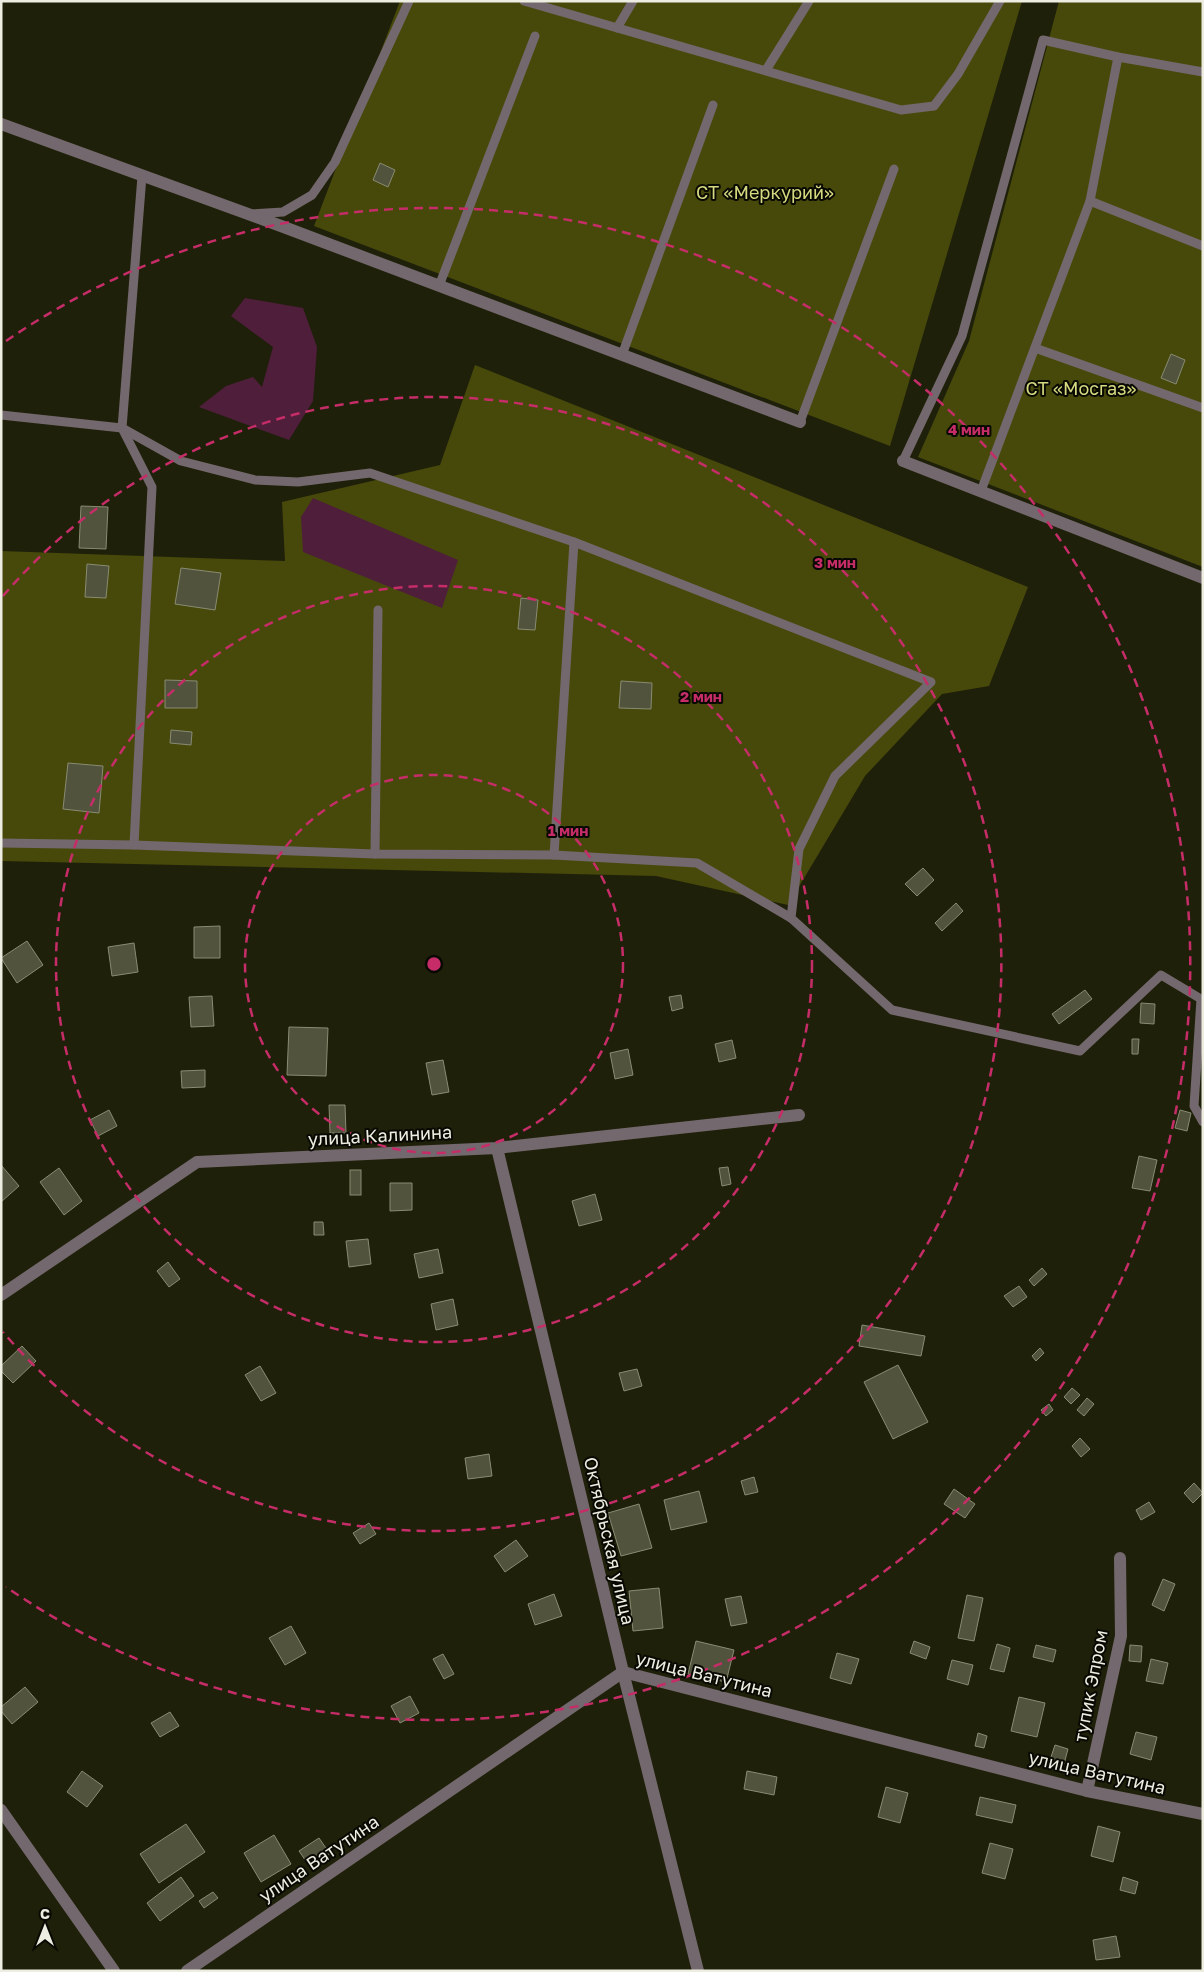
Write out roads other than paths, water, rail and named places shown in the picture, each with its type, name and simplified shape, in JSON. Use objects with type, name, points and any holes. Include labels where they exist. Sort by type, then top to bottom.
[{"type":"street","points":[[1,124],[250,214],[800,422]]},
{"type":"street","points":[[903,461],[1203,578]]},
{"type":"street","name":"улица Калинина","points":[[1,1295],[197,1162],[497,1148],[799,1115]]},
{"type":"street","name":"Октябрьская улица","points":[[497,1148],[623,1672],[698,1971]]},
{"type":"street","name":"тупик Эпром","points":[[1087,1791],[1121,1636],[1120,1558]]},
{"type":"street","name":"улица Ватутина","points":[[187,1971],[623,1672],[1087,1791],[1203,1814]]},
{"type":"street","points":[[1,1810],[114,1971]]},
{"type":"lane","points":[[250,214],[283,212],[312,195],[335,162],[409,1]]},
{"type":"lane","points":[[524,1],[901,110],[934,106],[958,74],[1000,1]]},
{"type":"lane","points":[[617,28],[633,1]]},
{"type":"lane","points":[[766,70],[809,1]]},
{"type":"lane","points":[[439,286],[535,36]]},
{"type":"lane","points":[[903,461],[962,336],[1043,40],[1118,58],[1203,72]]},
{"type":"lane","points":[[981,491],[1090,201],[1118,58]]},
{"type":"lane","points":[[622,355],[713,105]]},
{"type":"lane","points":[[800,422],[894,169]]},
{"type":"lane","points":[[134,845],[152,487],[122,428],[142,176]]},
{"type":"lane","points":[[1090,201],[1203,246]]},
{"type":"lane","points":[[1036,348],[1203,408]]},
{"type":"lane","points":[[1,415],[122,428],[181,461],[255,480],[298,482],[370,473],[574,542],[931,682],[835,776],[799,849],[791,918]]},
{"type":"lane","points":[[554,855],[574,542]]},
{"type":"lane","points":[[375,854],[378,610]]},
{"type":"lane","points":[[1,843],[134,845],[375,854],[554,855],[697,863],[791,918],[892,1010],[1080,1051],[1161,974],[1201,999],[1194,1106],[1203,1122]]},
{"type":"park label","name":"СТ «Меркурий»","points":[[765,193]]},
{"type":"park label","name":"СТ «Мосгаз»","points":[[1081,389]]}]
